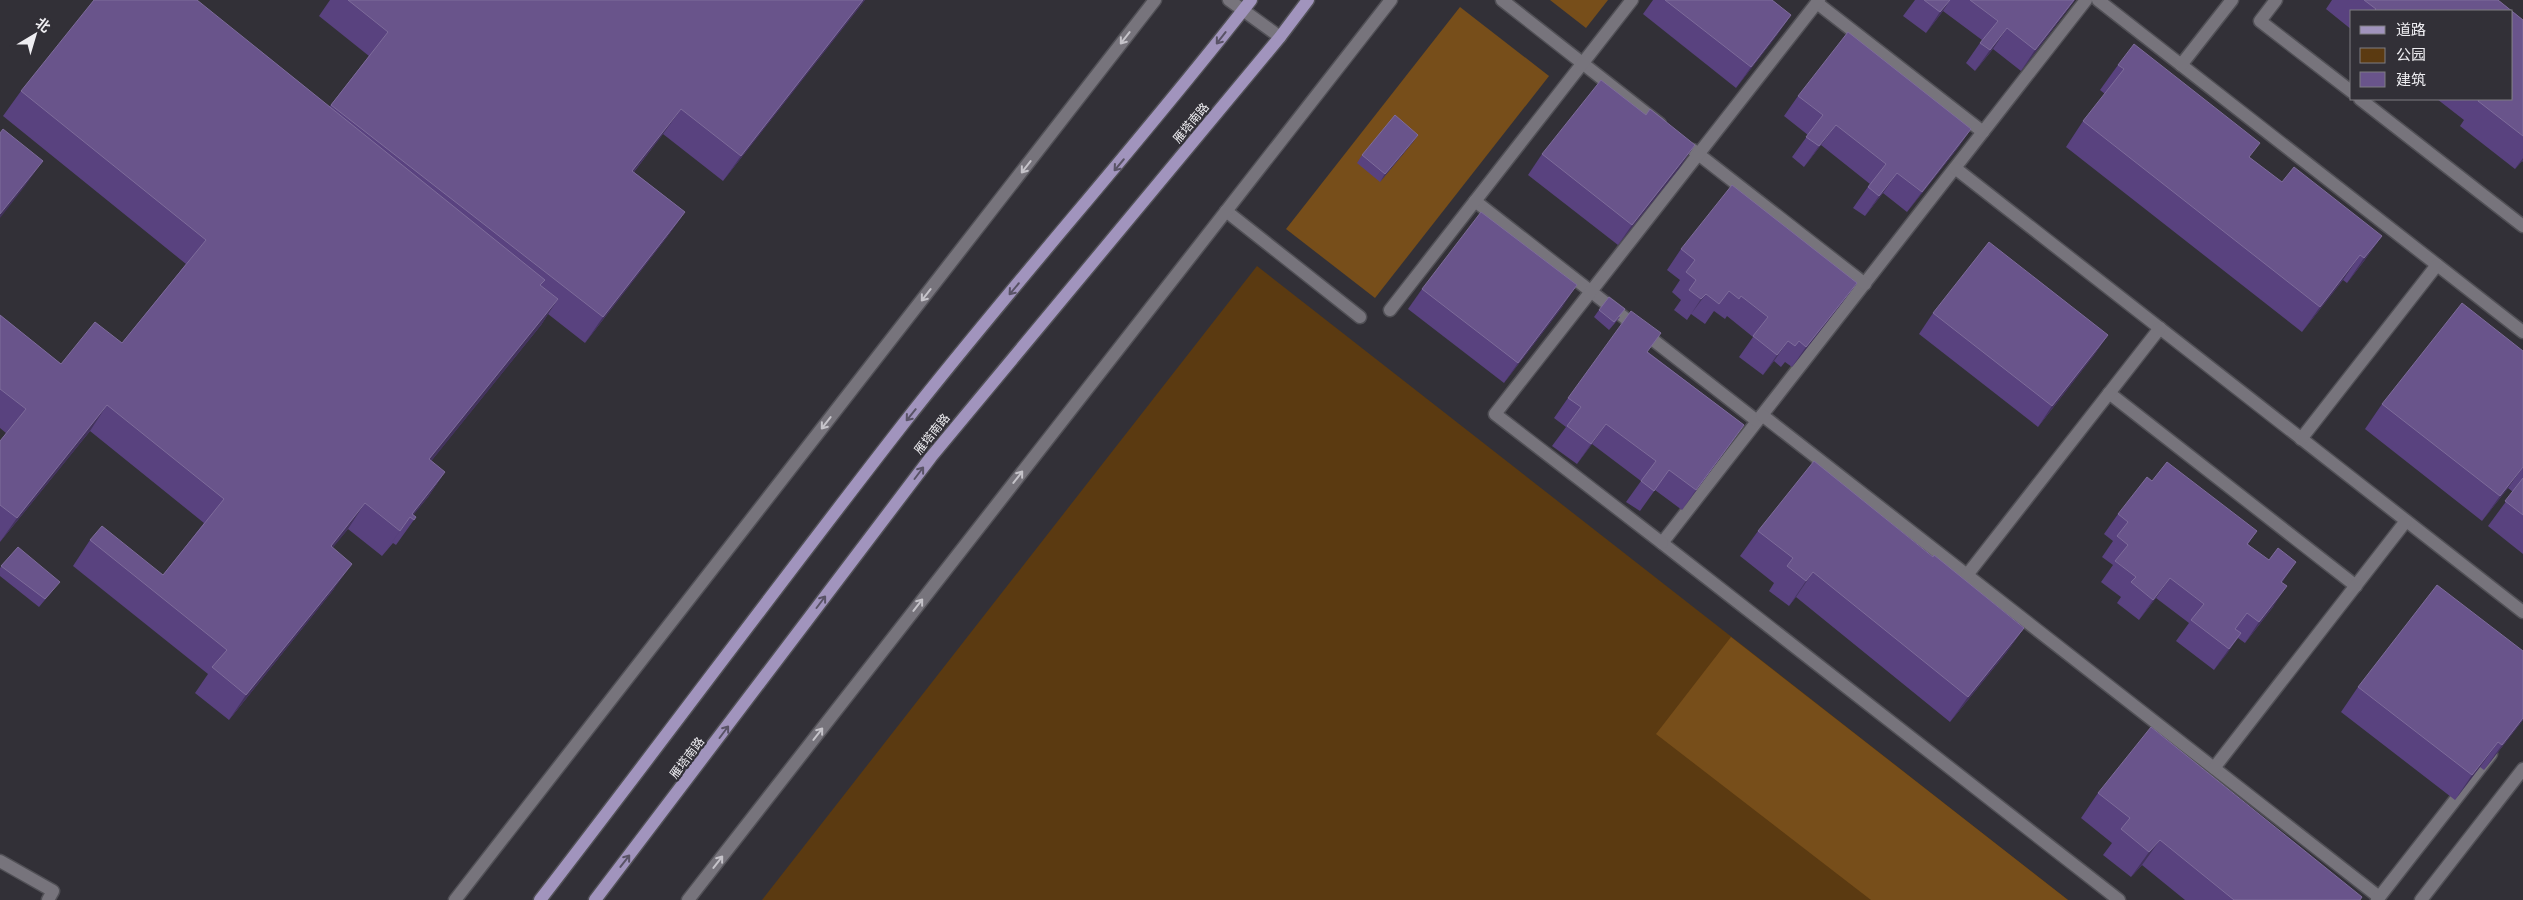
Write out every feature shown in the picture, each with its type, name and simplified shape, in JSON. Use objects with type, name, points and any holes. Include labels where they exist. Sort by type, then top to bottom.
[{"type":"main road","points":[[540,900],[904,424],[990,317],[1165,110],[1251,0]]},
{"type":"main road","name":"雁塔南路","points":[[595,900],[930,457],[1280,37],[1308,0]]},
{"type":"street","points":[[455,900],[1155,0]]},
{"type":"street","points":[[1229,0],[1280,37]]},
{"type":"street","points":[[688,900],[1391,0]]},
{"type":"street","points":[[1502,0],[1668,130]]},
{"type":"street","points":[[1390,310],[1632,0]]},
{"type":"street","points":[[1662,543],[2086,0]]},
{"type":"street","points":[[2098,0],[2523,332]]},
{"type":"street","points":[[2181,65],[2232,0]]},
{"type":"street","points":[[2276,0],[2260,20],[2350,90]]},
{"type":"street","points":[[1983,132],[1818,1],[1495,414],[2119,900]]},
{"type":"street","points":[[2361,100],[2523,226]]},
{"type":"street","points":[[1683,142],[1865,284]]},
{"type":"street","points":[[1955,168],[2523,612]]},
{"type":"street","points":[[1475,201],[1591,292],[1967,575],[2378,899],[2499,744]]},
{"type":"street","points":[[1226,212],[1360,317]]},
{"type":"street","points":[[2301,439],[2437,264]]},
{"type":"street","points":[[1967,575],[2160,328]]},
{"type":"street","points":[[2109,393],[2356,586]]},
{"type":"street","points":[[2214,768],[2406,521]]},
{"type":"street","points":[[2421,900],[2523,769]]},
{"type":"street","points":[[0,861],[53,891],[48,900]]},
{"type":"green space","points":[[1257,266],[2068,900],[762,900]]},
{"type":"shaded area","points":[[1550,0],[1608,0],[1586,28]]},
{"type":"shaded area","points":[[1460,7],[1549,76],[1375,298],[1286,229]]},
{"type":"shaded area","points":[[1731,637],[2068,900],[1871,900],[1656,734]]},
{"type":"building","points":[[94,0],[197,0],[545,280],[540,285],[558,299],[429,459],[445,472],[412,514],[416,517],[414,520],[410,517],[400,531],[365,503],[331,546],[352,564],[246,695],[212,667],[227,650],[90,540],[102,526],[163,575],[224,499],[107,405],[17,518],[0,505],[0,441],[26,409],[0,389],[0,315],[61,364],[95,322],[122,343],[206,240],[21,91]]},
{"type":"building","points":[[348,0],[863,0],[741,156],[681,109],[632,171],[685,212],[603,317],[331,105],[388,32]]},
{"type":"building","points":[[1665,0],[1772,0],[1791,15],[1751,67]]},
{"type":"building","points":[[1924,0],[1950,0],[1940,12]]},
{"type":"building","points":[[1970,0],[2074,0],[2035,50],[2007,28],[1990,50],[1980,43],[1998,21]]},
{"type":"building","points":[[2364,0],[2498,0],[2511,10],[2375,10]]},
{"type":"building","points":[[2513,12],[2523,20],[2523,136],[2478,101],[2513,100]]},
{"type":"building","points":[[1848,32],[1971,129],[1922,192],[1897,173],[1879,196],[1868,187],[1886,164],[1836,125],[1819,146],[1806,137],[1823,115],[1798,96]]},
{"type":"building","points":[[2134,44],[2260,143],[2249,157],[2282,182],[2294,167],[2382,236],[2364,258],[2360,255],[2320,307],[2083,121],[2124,69],[2118,65]]},
{"type":"building","points":[[1601,80],[1646,115],[1650,109],[1695,145],[1632,225],[1542,154]]},
{"type":"building","points":[[1395,115],[1418,135],[1385,174],[1362,155]]},
{"type":"building","points":[[3,129],[43,161],[0,214],[0,133]]},
{"type":"building","points":[[1732,185],[1857,283],[1806,347],[1799,341],[1795,346],[1788,341],[1777,355],[1753,336],[1768,317],[1741,296],[1739,299],[1729,291],[1719,304],[1706,294],[1701,299],[1689,290],[1696,280],[1686,272],[1695,260],[1681,249]]},
{"type":"building","points":[[1481,212],[1577,285],[1518,363],[1422,289]]},
{"type":"building","points":[[1989,242],[2108,335],[2052,406],[1933,313]]},
{"type":"building","points":[[1609,297],[1625,309],[1614,322],[1599,310]]},
{"type":"building","points":[[2462,303],[2523,351],[2523,467],[2500,496],[2382,404]]},
{"type":"building","points":[[1631,311],[1661,333],[1647,352],[1744,425],[1696,490],[1669,470],[1654,491],[1641,481],[1656,461],[1606,424],[1591,444],[1567,426],[1581,407],[1568,398]]},
{"type":"building","points":[[1814,461],[2024,628],[1968,697],[1813,572],[1806,581],[1787,566],[1793,558],[1758,531]]},
{"type":"building","points":[[2167,462],[2257,531],[2247,544],[2269,560],[2278,548],[2296,562],[2281,582],[2287,586],[2259,622],[2247,613],[2235,629],[2241,633],[2229,649],[2191,620],[2204,604],[2170,578],[2153,600],[2131,582],[2136,577],[2115,561],[2128,545],[2117,536],[2128,522],[2118,514],[2147,477],[2152,481]]},
{"type":"building","points":[[2523,478],[2523,515],[2505,501]]},
{"type":"building","points":[[18,547],[60,582],[45,599],[1,566]]},
{"type":"building","points":[[2437,585],[2523,651],[2523,718],[2502,745],[2498,742],[2472,775],[2358,687]]},
{"type":"building","points":[[2151,727],[2362,897],[2360,900],[2234,900],[2160,840],[2149,852],[2121,829],[2130,818],[2098,793]]}]
